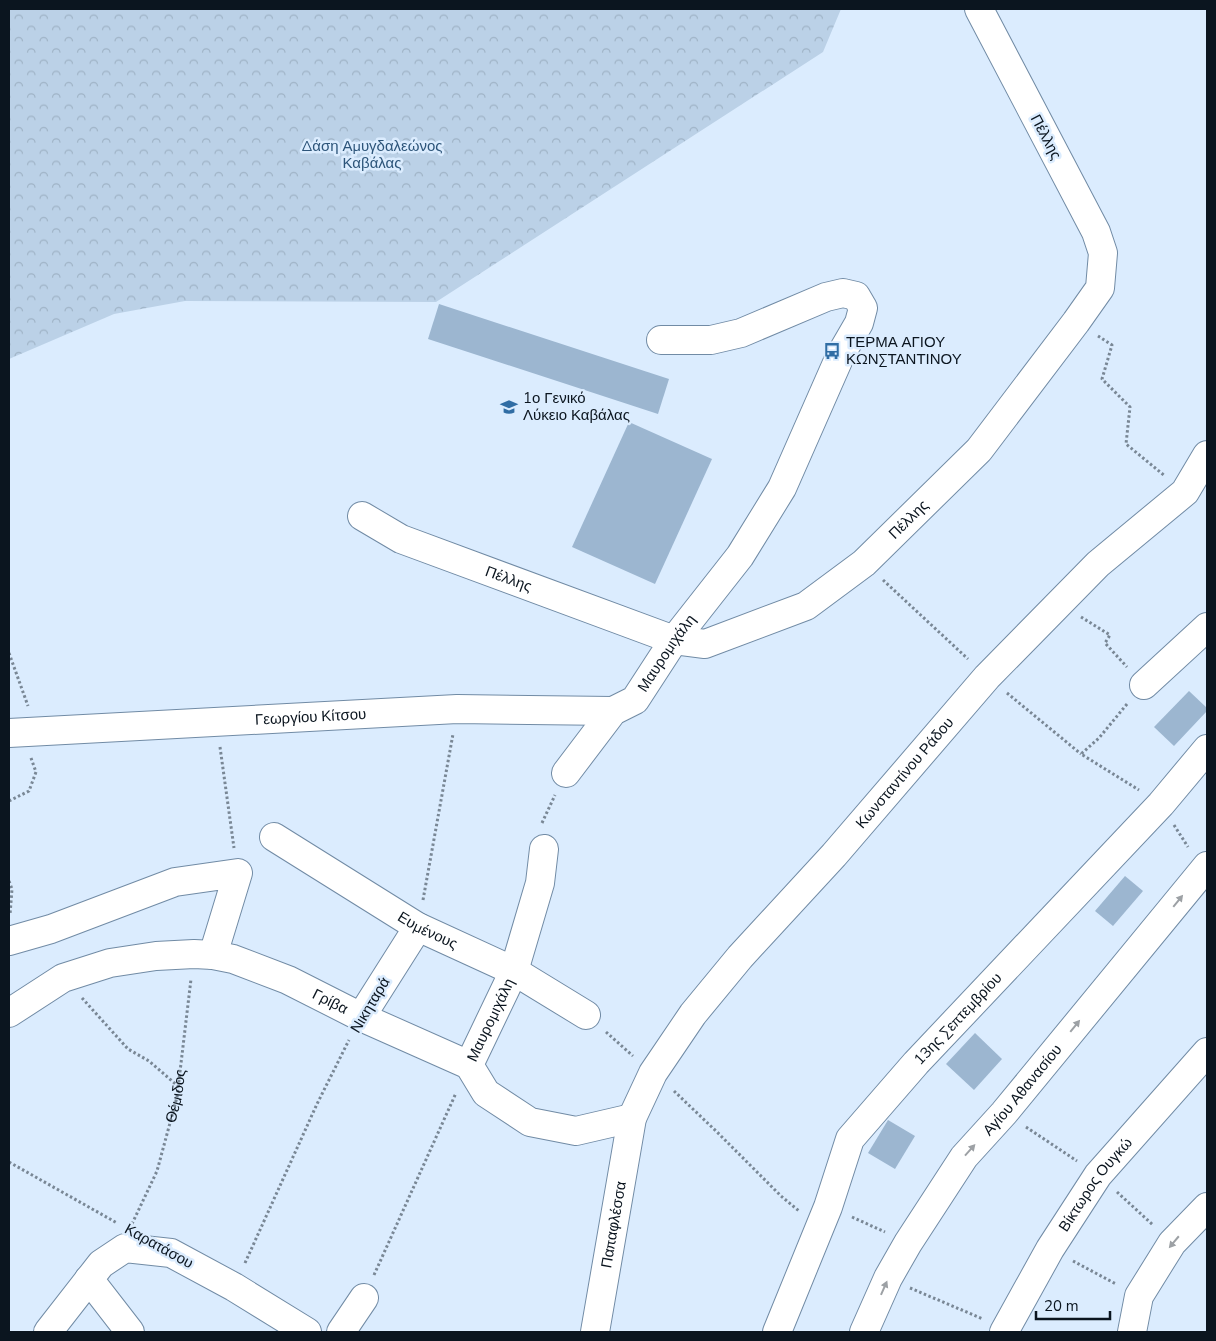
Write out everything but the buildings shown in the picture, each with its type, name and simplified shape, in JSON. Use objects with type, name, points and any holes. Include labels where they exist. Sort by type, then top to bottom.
[{"type":"street","name":"Πέλλης","points":[[362,516],[401,539],[674,640],[705,644],[806,606],[864,563],[979,450],[1100,288],[1103,253],[1096,232],[979,9]]},
{"type":"street","name":"Μαυρομιχάλη","points":[[566,773],[613,711],[635,700],[674,640],[740,556],[782,488],[841,354],[859,323],[863,308],[856,296],[843,293],[826,297],[741,333],[712,340],[661,340]]},
{"type":"street","name":"Κωνσταντίνου Ράδου","points":[[632,1118],[653,1073],[693,1014],[740,957],[834,855],[987,677],[1098,564],[1185,492],[1207,455]]},
{"type":"street","points":[[1144,685],[1207,627]]},
{"type":"street","name":"Γεωργίου Κίτσου","points":[[24,733],[457,709],[613,711]]},
{"type":"street","name":"13ης Σεπτεμβρίου","points":[[777,1332],[825,1214],[850,1139],[916,1063],[1161,804],[1207,749]]},
{"type":"street","name":"Ευμένους","points":[[274,837],[418,927],[514,971],[586,1015]]},
{"type":"street","name":"Μαυρομιχάλη","points":[[469,1065],[514,971],[540,883],[544,849]]},
{"type":"street","name":"Αγίου Αθανασίου","points":[[864,1332],[888,1278],[908,1243],[964,1157],[1004,1113],[1205,868]]},
{"type":"street","points":[[9,932],[51,929],[175,882],[238,873]]},
{"type":"street","points":[[203,954],[238,873]]},
{"type":"street","name":"Νικηταρά","points":[[361,1017],[418,927]]},
{"type":"street","name":"Γρίβα","points":[[9,1013],[63,978],[110,963],[156,956],[203,954],[233,959],[288,980],[361,1017],[469,1065]]},
{"type":"street","name":"Βίκτωρος Ουγκώ","points":[[1005,1331],[1050,1249],[1098,1174],[1207,1052]]},
{"type":"street","points":[[469,1065],[486,1093],[530,1122],[576,1131],[632,1118]]},
{"type":"street","name":"Παπαφλέσσα","points":[[595,1332],[632,1118]]},
{"type":"street","points":[[1132,1332],[1139,1296],[1172,1243],[1207,1207]]},
{"type":"street","name":"Καρατάσου","points":[[89,1279],[101,1264],[125,1248],[171,1253],[234,1287],[307,1332]]},
{"type":"street","points":[[48,1332],[89,1279],[130,1332]]},
{"type":"street","points":[[341,1332],[364,1298]]},
{"type":"path","points":[[1076,322],[1112,345],[1102,379],[1130,407],[1126,444],[1185,492]]},
{"type":"path","points":[[1059,604],[1110,635],[1105,643],[1144,685],[1099,738],[1081,754],[1161,804],[1205,868]]},
{"type":"path","points":[[9,653],[24,733],[36,772],[29,791],[9,801]]},
{"type":"path","points":[[418,927],[457,709]]},
{"type":"path","points":[[216,721],[238,873]]},
{"type":"path","points":[[544,849],[541,824],[566,773]]},
{"type":"path","points":[[9,881],[12,889],[9,932]]},
{"type":"path","name":"Θέμιδος","points":[[129,1230],[157,1171],[179,1087],[203,954]]},
{"type":"path","points":[[63,978],[128,1049],[149,1061],[179,1087]]},
{"type":"path","points":[[586,1015],[653,1073],[798,1210],[825,1214],[908,1243]]},
{"type":"path","name":"Νικηταρά","points":[[234,1287],[317,1104],[361,1017]]},
{"type":"path","name":"Μαυρομιχάλη","points":[[364,1298],[469,1065]]},
{"type":"path","name":"Καρατάσου","points":[[9,1162],[121,1225]]},
{"type":"path","points":[[1050,1249],[1139,1296]]},
{"type":"path","points":[[888,1278],[1005,1331]]},
{"type":"green space","name":"Δάση Αμυγδαλεώνος Καβάλας","points":[[9,9],[841,9],[823,52],[436,302],[185,301],[114,314],[9,359]]},
{"type":"place","name":"ΤΕΡΜΑ ΑΓΙΟΥ ΚΩΝΣΤΑΝΤΙΝΟΥ","points":[[832,351]]},
{"type":"place","name":"1ο Γενικό Λύκειο Καβάλας","points":[[509,407]]}]
